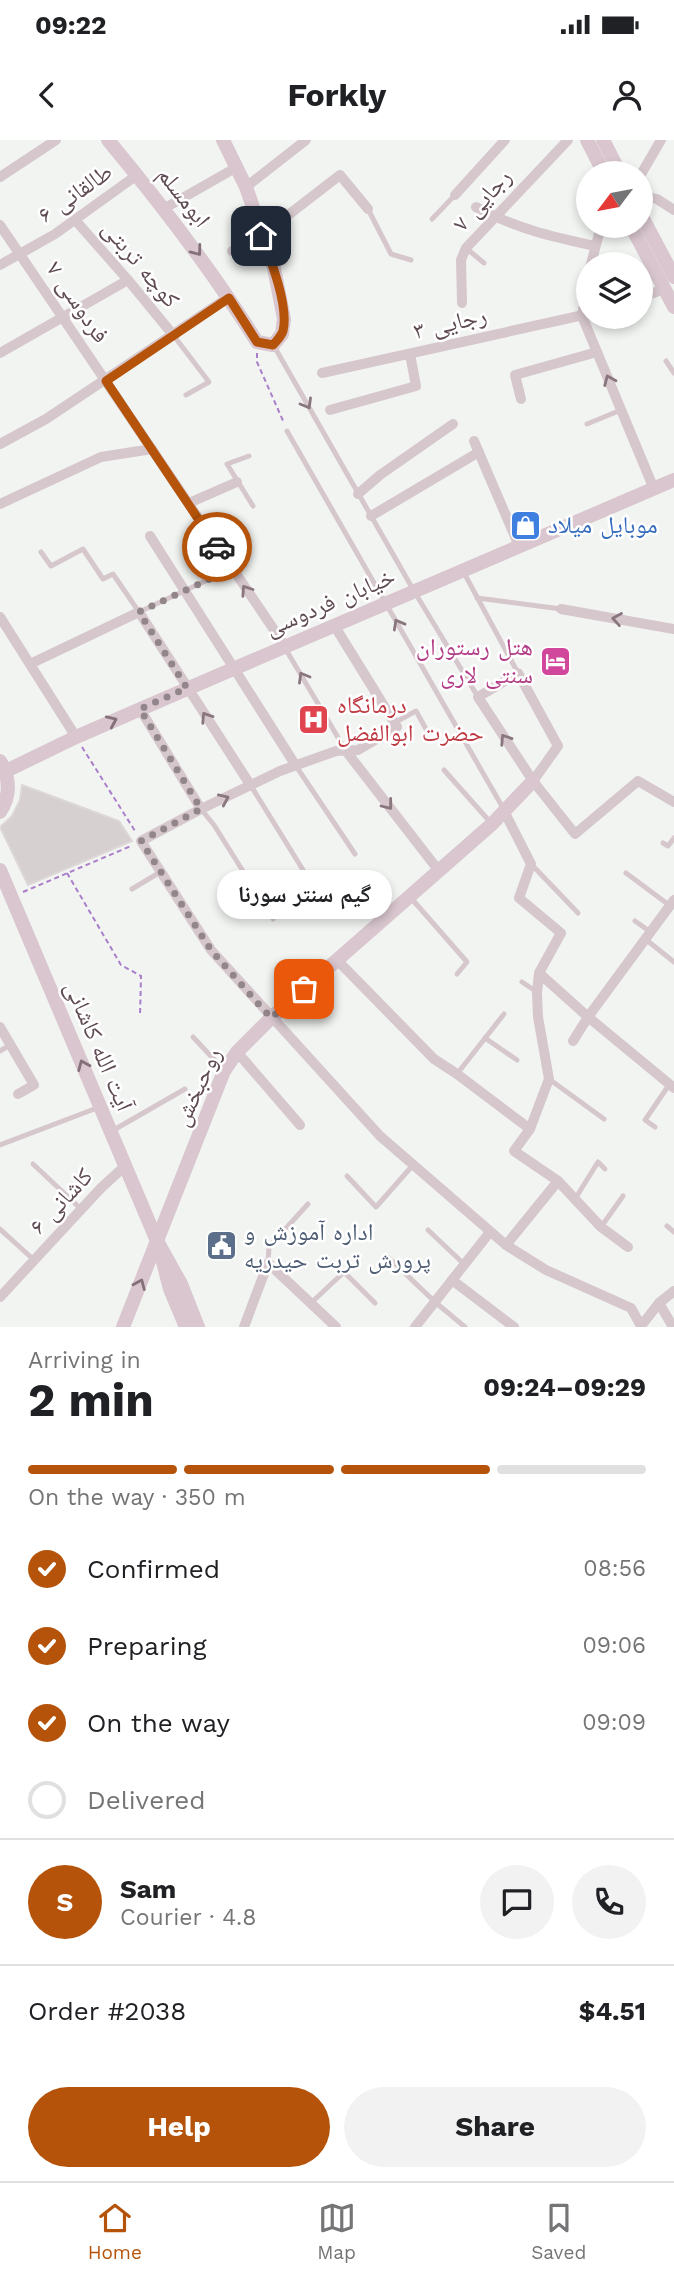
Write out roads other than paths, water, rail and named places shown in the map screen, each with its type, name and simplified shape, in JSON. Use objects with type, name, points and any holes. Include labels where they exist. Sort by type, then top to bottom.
[{"type":"main road","name":"ابومسلم","points":[[108,140],[166,208],[257,342],[273,345]]},
{"type":"main road","points":[[223,140],[246,187],[274,268],[284,319],[282,334],[273,345]]},
{"type":"main road","points":[[586,140],[597,161]]},
{"type":"main road","points":[[603,140],[614,161]]},
{"type":"main road","points":[[639,238],[669,283]]},
{"type":"main road","points":[[651,238],[669,283],[674,307]]},
{"type":"main road","name":"خیابان فردوسی","points":[[3,766],[674,480]]},
{"type":"main road","points":[[0,812],[8,795],[9,785],[3,766]]},
{"type":"main road","name":"روحبخش","points":[[123,1327],[224,1070],[236,1052],[409,895],[492,824],[533,781]]},
{"type":"main road","name":"آیت الله کاشانی","points":[[0,870],[157,1241],[181,1284],[198,1327]]},
{"type":"main road","name":"آیت الله کاشانی","points":[[157,1241],[170,1289],[186,1327]]},
{"type":"street","points":[[0,177],[56,140]]},
{"type":"street","points":[[246,187],[306,140]]},
{"type":"street","points":[[455,195],[505,140]]},
{"type":"street","name":"رجایی ۷","points":[[462,303],[461,260],[466,248],[568,140]]},
{"type":"street","points":[[649,161],[661,140]]},
{"type":"street","points":[[166,208],[237,167]]},
{"type":"street","name":"طالقانی ۶","points":[[0,265],[75,220],[138,175]]},
{"type":"street","points":[[232,251],[261,236],[340,175],[368,209]]},
{"type":"street","points":[[653,198],[674,210]]},
{"type":"street","points":[[476,207],[493,217],[532,232],[595,246]]},
{"type":"street","name":"کوچه تربتی","points":[[75,220],[174,336]]},
{"type":"street","name":"فردوسی ۷","points":[[0,225],[285,646]]},
{"type":"street","points":[[594,252],[597,238]]},
{"type":"street","points":[[0,353],[128,280]]},
{"type":"street","points":[[653,291],[669,283]]},
{"type":"street","points":[[0,444],[106,381],[229,298]]},
{"type":"street","name":"رجایی ۳","points":[[322,373],[576,317]]},
{"type":"street","points":[[590,329],[654,489]]},
{"type":"street","points":[[521,400],[515,375],[597,352]]},
{"type":"street","points":[[330,410],[416,386],[410,354]]},
{"type":"street","points":[[358,494],[380,475],[453,424]]},
{"type":"street","points":[[474,441],[519,546]]},
{"type":"street","points":[[0,504],[101,457],[152,449]]},
{"type":"street","points":[[371,516],[479,452]]},
{"type":"street","points":[[189,503],[237,482]]},
{"type":"street","points":[[150,536],[296,766]]},
{"type":"street","points":[[561,610],[674,629]]},
{"type":"street","points":[[30,664],[139,612],[251,786]]},
{"type":"street","points":[[0,617],[76,737]]},
{"type":"street","points":[[334,625],[397,727],[358,750],[336,751],[251,786],[141,841],[211,950],[271,1018],[380,1136],[490,1232],[546,1270],[631,1308],[641,1326],[659,1303],[674,1291]]},
{"type":"street","points":[[533,781],[558,746],[518,673],[478,697],[533,781],[575,834],[638,781],[674,802]]},
{"type":"street","points":[[140,709],[201,809]]},
{"type":"street","points":[[346,751],[439,871]]},
{"type":"street","points":[[504,811],[531,864],[519,898],[561,933],[539,973],[537,993],[538,1017],[549,1079],[530,1129],[514,1152],[558,1181],[601,1227],[628,1247]]},
{"type":"street","points":[[573,1041],[671,902]]},
{"type":"street","points":[[337,960],[434,1059],[457,1073],[530,1129]]},
{"type":"street","points":[[539,973],[672,1087]]},
{"type":"street","points":[[0,1027],[33,1085],[18,1094]]},
{"type":"street","points":[[236,1052],[300,1125]]},
{"type":"street","name":"کاشانی ۶","points":[[0,1297],[81,1209],[125,1166]]},
{"type":"street","points":[[506,1245],[558,1181]]},
{"type":"street","points":[[415,1327],[490,1232]]},
{"type":"street","points":[[244,1327],[268,1263],[336,1327]]},
{"type":"street","points":[[452,1280],[514,1327]]},
{"type":"street","points":[[659,1303],[673,1327]]},
{"type":"lane","points":[[432,219],[455,195]]},
{"type":"lane","points":[[368,209],[391,254],[411,260]]},
{"type":"lane","points":[[466,248],[484,263]]},
{"type":"lane","points":[[174,336],[208,382],[186,395]]},
{"type":"lane","points":[[273,345],[414,592],[478,697]]},
{"type":"lane","points":[[666,361],[674,373]]},
{"type":"lane","points":[[587,424],[621,410]]},
{"type":"lane","points":[[287,431],[504,811]]},
{"type":"lane","points":[[248,456],[227,464],[253,506]]},
{"type":"lane","points":[[41,552],[51,566],[83,550],[103,579],[113,574],[139,612],[231,569]]},
{"type":"lane","points":[[463,571],[518,673]]},
{"type":"lane","points":[[477,597],[561,610]]},
{"type":"lane","points":[[285,646],[346,751]]},
{"type":"lane","points":[[394,723],[416,711],[426,729]]},
{"type":"lane","points":[[296,766],[355,854]]},
{"type":"lane","points":[[444,770],[492,824]]},
{"type":"lane","points":[[251,786],[308,878]]},
{"type":"lane","points":[[201,809],[214,825],[273,919]]},
{"type":"lane","points":[[663,843],[668,846],[674,838]]},
{"type":"lane","points":[[531,864],[578,914]]},
{"type":"lane","points":[[132,889],[162,871]]},
{"type":"lane","points":[[626,873],[671,902]]},
{"type":"lane","points":[[409,895],[467,962],[457,974]]},
{"type":"lane","points":[[635,921],[674,962]]},
{"type":"lane","points":[[522,982],[537,993]]},
{"type":"lane","points":[[457,1073],[504,1014]]},
{"type":"lane","points":[[193,1037],[224,1070]]},
{"type":"lane","points":[[485,1038],[517,1060]]},
{"type":"lane","points":[[0,1051],[10,1045]]},
{"type":"lane","points":[[549,1079],[604,1119]]},
{"type":"lane","points":[[655,1128],[645,1120],[672,1087]]},
{"type":"lane","points":[[111,1132],[185,1089]]},
{"type":"lane","points":[[0,1145],[100,1107]]},
{"type":"lane","points":[[575,1199],[598,1162],[605,1168]]},
{"type":"lane","points":[[33,1164],[81,1209]]},
{"type":"lane","points":[[347,1176],[376,1207],[413,1165]]},
{"type":"lane","points":[[601,1227],[623,1196]]},
{"type":"lane","points":[[268,1263],[269,1247],[308,1204]]},
{"type":"lane","points":[[667,1226],[674,1232]]},
{"type":"lane","points":[[0,1228],[35,1261]]},
{"type":"lane","points":[[428,1230],[464,1264]]},
{"type":"lane","points":[[389,1258],[465,1327]]},
{"type":"lane","points":[[311,1304],[344,1272],[375,1303]]},
{"type":"place","name":"موبایل میلاد","points":[[525,525]]},
{"type":"place","name":"هتل رستوران سنتی لاری","points":[[556,661]]},
{"type":"place","name":"درمانگاه حضرت ابوالفضل","points":[[314,719]]},
{"type":"place","name":"گیم سنتر سورنا","points":[[304,989]]},
{"type":"place","name":"اداره آموزش و پرورش تربت حیدریه","points":[[221,1246]]}]
